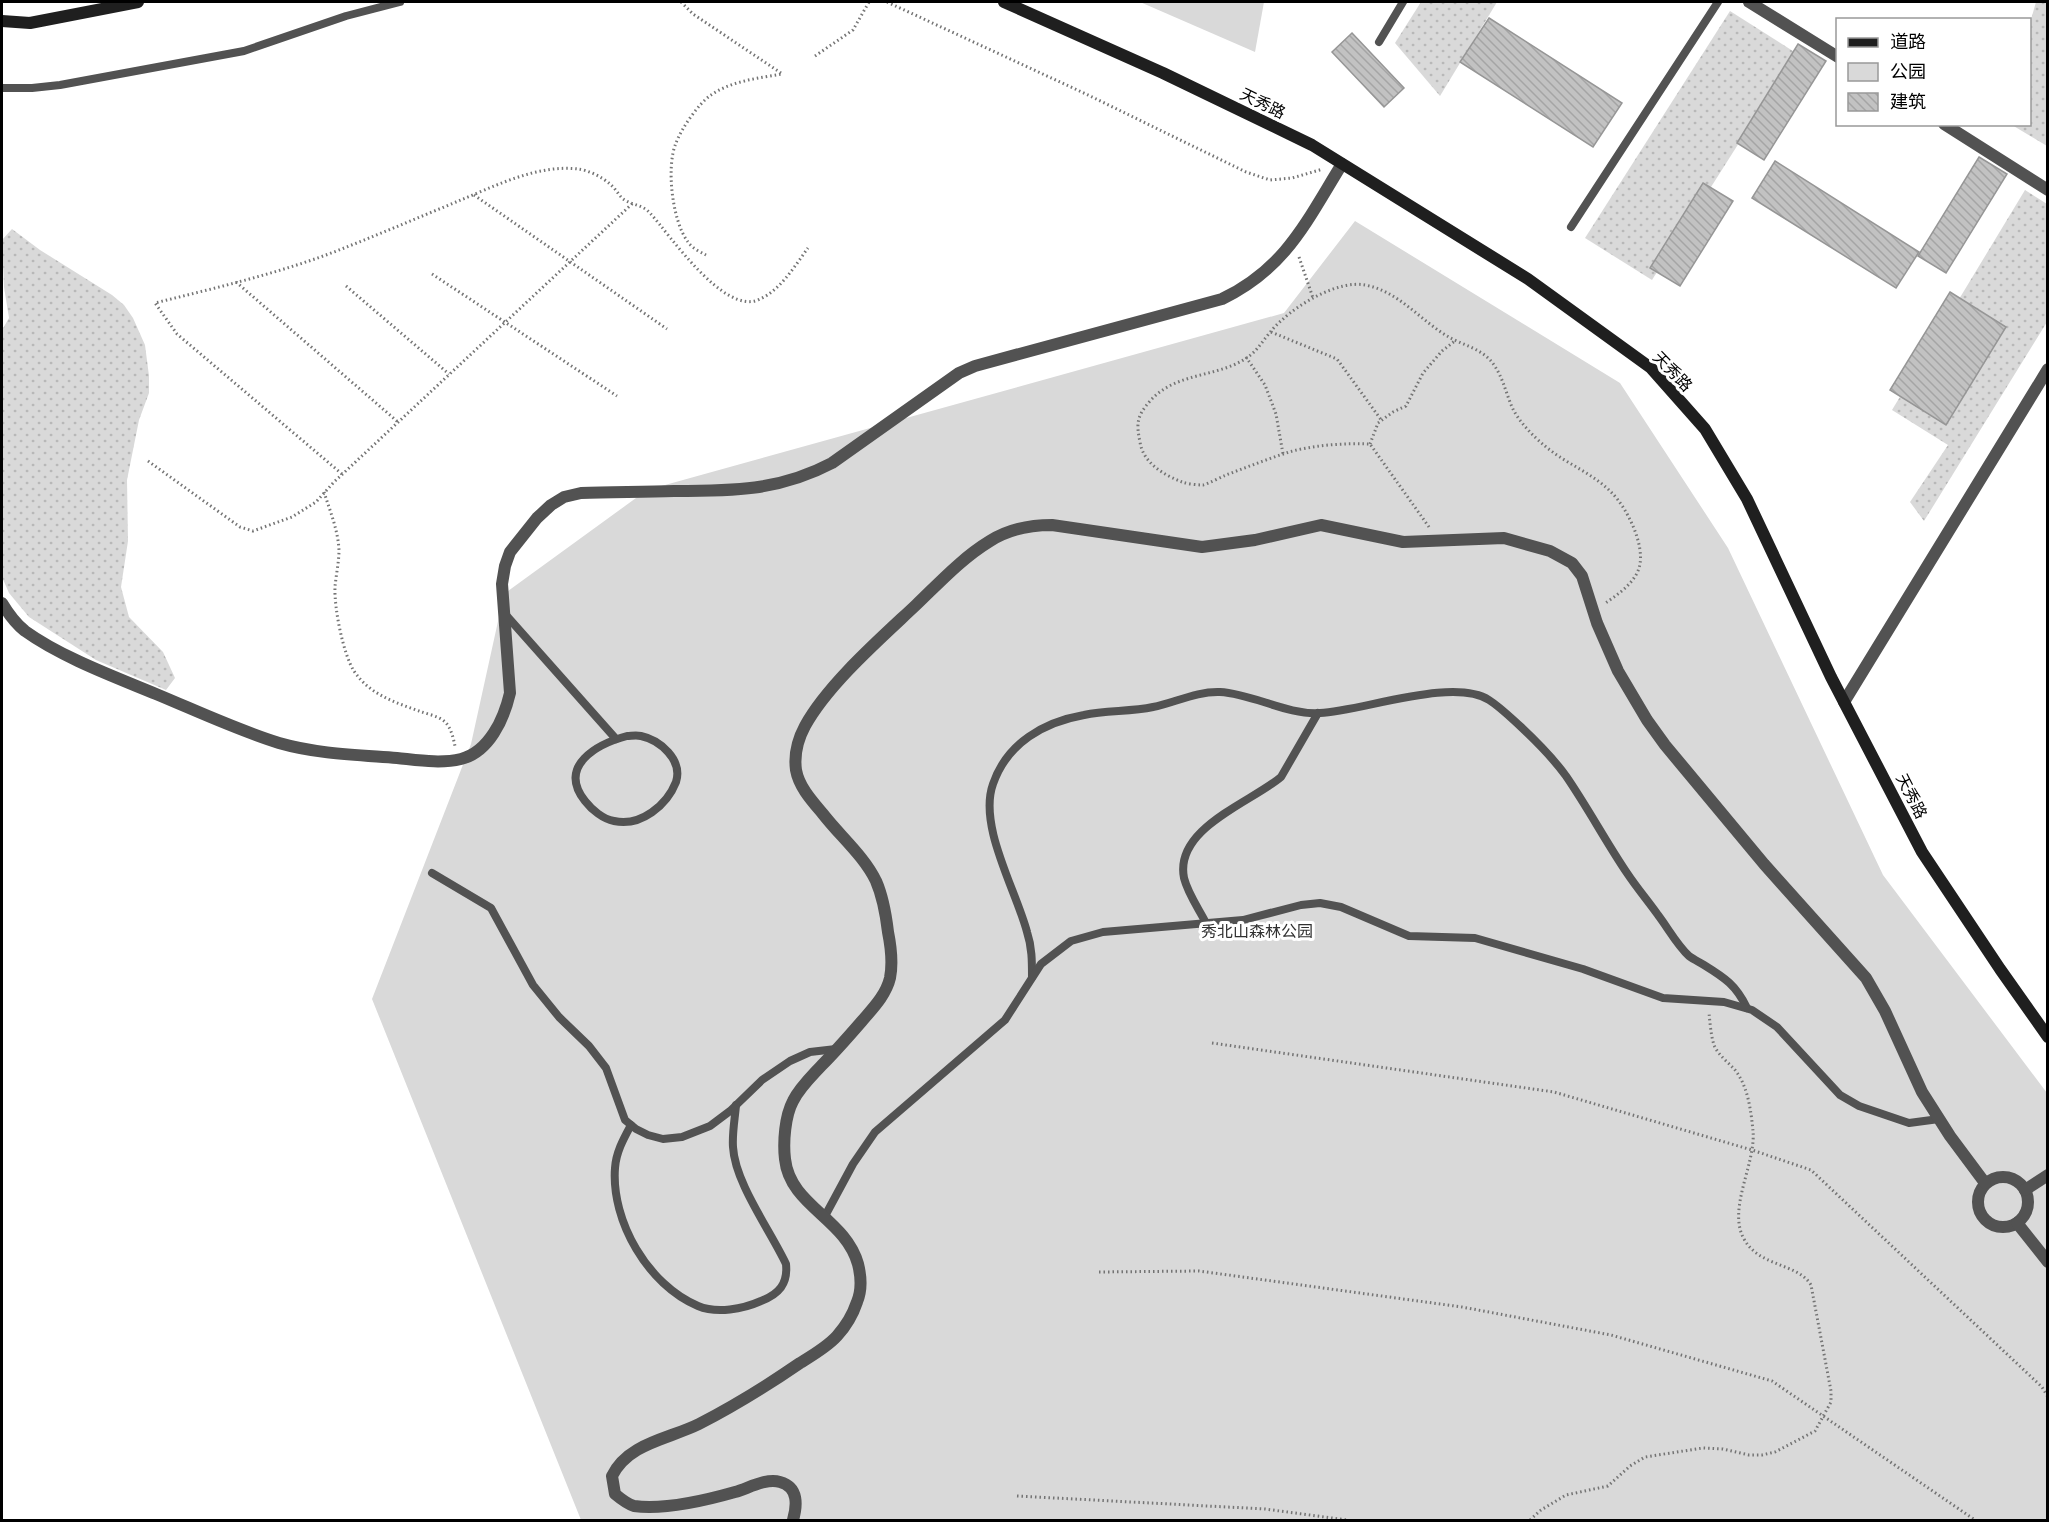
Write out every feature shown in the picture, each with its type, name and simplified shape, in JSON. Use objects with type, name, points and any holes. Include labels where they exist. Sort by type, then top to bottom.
[{"type":"main road","points":[[2,21],[30,22],[138,2]]},
{"type":"main road","name":"天秀路","points":[[1004,2],[1163,73],[1312,145],[1528,279],[1651,368],[1705,429],[1747,500],[1844,702],[1922,852],[2048,1037]]},
{"type":"street","points":[[1749,2],[1836,56]]},
{"type":"street","points":[[1947,126],[2048,190]]},
{"type":"street","points":[[2,603],[12,619],[24,630],[63,653],[238,728],[281,743],[330,753],[433,761],[458,759],[475,752],[486,742],[496,730],[507,709],[510,693],[502,584],[505,566],[510,552],[537,518],[551,505],[564,497],[591,493],[740,491],[787,482],[809,475],[832,463],[959,373],[975,366],[1222,299],[1244,288],[1285,254],[1342,164]]},
{"type":"street","points":[[1844,702],[2048,369]]},
{"type":"street","points":[[793,1521],[795,1495],[789,1486],[781,1482],[765,1482],[736,1492],[689,1502],[645,1506],[626,1503],[615,1494],[612,1476],[616,1467],[627,1456],[642,1447],[698,1425],[763,1388],[825,1347],[843,1328],[859,1298],[860,1273],[850,1246],[825,1216],[795,1188],[789,1179],[784,1153],[787,1122],[793,1101],[871,1011],[885,990],[891,974],[891,948],[886,916],[876,880],[807,794],[795,766],[797,746],[812,715],[827,695],[870,649],[962,562],[991,540],[1007,532],[1033,525],[1053,525],[1202,547],[1255,540],[1322,525],[1403,542],[1504,538],[1550,551],[1572,563],[1582,576],[1618,671],[1647,720],[1764,864],[1866,978],[1885,1011],[1922,1092],[1985,1183]]},
{"type":"street","points":[[2005,1176],[2016,1181],[2025,1190],[2028,1206],[2025,1214],[2017,1223],[2001,1227],[1992,1225],[1983,1218],[1977,1202],[1980,1190],[1985,1183],[1996,1177],[2005,1176]]},
{"type":"street","points":[[2025,1190],[2048,1176]]},
{"type":"street","points":[[2017,1223],[2048,1262]]},
{"type":"lane","points":[[2,88],[60,85],[244,51],[346,16],[400,2]]},
{"type":"lane","points":[[1378,42],[1403,2]]},
{"type":"lane","points":[[1571,227],[1718,2]]},
{"type":"lane","points":[[504,613],[616,739]]},
{"type":"lane","points":[[1032,979],[1032,951],[1027,931],[993,834],[989,813],[994,783],[1016,746],[1029,736],[1051,724],[1073,718],[1149,708],[1219,692],[1294,710],[1318,713],[1346,710],[1411,696],[1454,693],[1477,695],[1487,699],[1536,741],[1565,775],[1627,874],[1689,956],[1730,982],[1740,994],[1747,1008]]},
{"type":"lane","points":[[1206,923],[1186,885],[1183,864],[1185,856],[1192,844],[1212,823],[1234,806],[1281,777],[1318,713]]},
{"type":"lane","points":[[641,736],[655,741],[667,750],[675,762],[678,774],[669,795],[659,807],[632,821],[615,821],[591,809],[580,795],[575,781],[575,771],[581,761],[599,747],[616,739],[641,736]]},
{"type":"lane","points":[[432,873],[491,908],[533,986],[559,1017],[589,1046],[606,1068],[625,1120],[648,1135],[663,1140],[682,1137],[710,1126],[762,1080],[790,1061],[810,1052],[837,1049]]},
{"type":"lane","points":[[825,1216],[853,1164],[875,1132],[1005,1020],[1041,964],[1071,941],[1103,932],[1243,920],[1320,903],[1341,907],[1409,936],[1474,938],[1583,969],[1663,998],[1724,1002],[1747,1008],[1777,1027],[1840,1095],[1859,1106],[1909,1123],[1939,1119]]},
{"type":"lane","points":[[631,1125],[619,1149],[615,1167],[616,1200],[634,1246],[653,1273],[674,1291],[699,1306],[721,1310],[748,1307],[775,1295],[783,1285],[787,1274],[786,1264],[736,1167],[733,1146],[736,1105]]},
{"type":"path","points":[[681,2],[693,14],[742,49],[782,74],[753,79],[712,94],[702,103],[676,142],[673,153],[671,195],[679,225],[687,241],[706,255]]},
{"type":"path","points":[[815,56],[853,30],[869,2]]},
{"type":"path","points":[[887,2],[1086,94],[1246,172],[1270,180],[1292,178],[1342,164]]},
{"type":"path","points":[[342,474],[177,334],[155,303],[236,282],[332,253],[534,173],[580,169],[600,177],[611,184],[624,199],[648,211],[701,273],[726,292],[747,302],[770,293],[808,249]]},
{"type":"path","points":[[474,195],[667,329]]},
{"type":"path","points":[[148,460],[240,527],[253,531],[292,517],[316,502],[342,474],[633,202]]},
{"type":"path","points":[[1293,241],[1313,298]]},
{"type":"path","points":[[432,274],[617,396]]},
{"type":"path","points":[[236,282],[398,422]]},
{"type":"path","points":[[1370,444],[1346,444],[1291,451],[1203,485],[1187,484],[1153,466],[1141,449],[1136,425],[1142,410],[1159,391],[1183,379],[1227,367],[1253,353],[1282,320],[1313,298],[1334,289],[1357,284],[1367,286],[1401,300],[1431,325],[1479,351],[1493,362],[1513,409],[1527,429],[1546,447],[1611,492],[1623,507],[1634,527],[1639,548],[1639,568],[1626,588],[1594,612]]},
{"type":"path","points":[[346,286],[449,374]]},
{"type":"path","points":[[1271,332],[1337,359],[1382,421]]},
{"type":"path","points":[[1370,444],[1378,423],[1406,406],[1423,373],[1455,340]]},
{"type":"path","points":[[1246,357],[1265,384],[1276,414],[1283,454]]},
{"type":"path","points":[[1370,444],[1439,541]]},
{"type":"path","points":[[324,492],[336,530],[339,551],[335,589],[340,629],[352,669],[373,692],[446,722],[452,732],[458,759]]},
{"type":"path","points":[[1530,1521],[1540,1510],[1566,1495],[1608,1486],[1630,1466],[1645,1457],[1703,1448],[1723,1449],[1749,1455],[1768,1453],[1815,1431],[1831,1402],[1831,1390],[1811,1285],[1806,1276],[1778,1266],[1758,1254],[1743,1238],[1739,1223],[1741,1195],[1751,1162],[1753,1133],[1746,1090],[1736,1071],[1714,1045],[1708,1001]]},
{"type":"path","points":[[1212,1043],[1554,1092],[1752,1150],[1811,1170],[2042,1387],[2048,1398]]},
{"type":"path","points":[[1099,1272],[1199,1271],[1462,1307],[1611,1335],[1772,1381],[1975,1521]]},
{"type":"path","points":[[1017,1496],[1265,1509],[1347,1521]]},
{"type":"green space","points":[[1140,2],[1264,2],[1255,52]]},
{"type":"green space","points":[[1421,2],[1497,2],[1440,96],[1395,43]]},
{"type":"green space","points":[[2036,2],[2047,2],[2047,146],[2014,126],[2031,126],[2031,20]]},
{"type":"green space","points":[[1730,11],[1796,53],[1652,280],[1585,238]]},
{"type":"green space","points":[[2025,190],[2047,204],[2047,322],[1924,521],[1910,502],[1948,445],[1892,410]]},
{"type":"green space","name":"秀北山森林公园","points":[[1355,221],[1620,383],[1728,548],[1883,875],[2047,1093],[2047,1520],[581,1520],[372,999],[471,744],[504,594],[647,490],[1284,313]]},
{"type":"green space","points":[[12,229],[124,305],[133,318],[145,345],[149,393],[139,420],[127,480],[128,541],[121,587],[129,617],[163,652],[175,678],[166,690],[96,660],[29,617],[9,593],[2,577],[2,330],[9,318],[4,287],[2,240]]},
{"type":"building","points":[[1489,18],[1622,103],[1593,147],[1460,62]]},
{"type":"building","points":[[1352,33],[1404,88],[1384,107],[1332,52]]},
{"type":"building","points":[[1798,44],[1826,61],[1764,160],[1737,143]]},
{"type":"building","points":[[1979,157],[2007,174],[1946,273],[1918,256]]},
{"type":"building","points":[[1775,161],[1919,252],[1896,288],[1752,198]]},
{"type":"building","points":[[1703,183],[1733,201],[1680,286],[1650,268]]},
{"type":"building","points":[[1950,292],[2006,327],[1946,425],[1890,390]]}]
